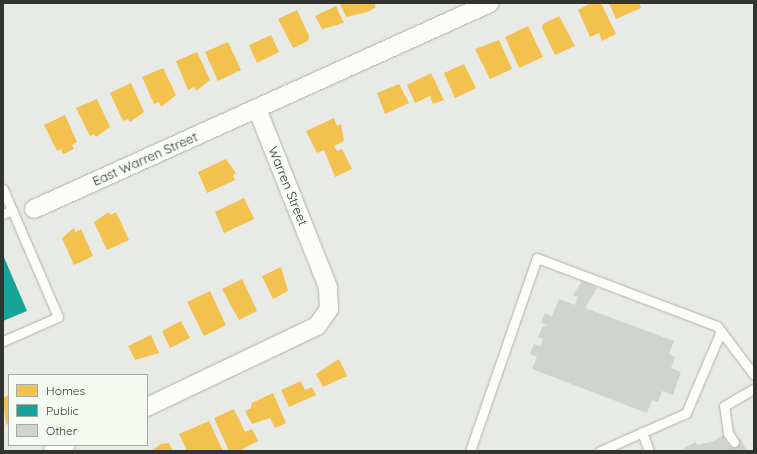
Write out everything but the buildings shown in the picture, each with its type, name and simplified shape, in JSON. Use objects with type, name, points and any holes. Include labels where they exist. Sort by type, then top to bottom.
[{"type":"street","points":[[257,109],[490,3]]},
{"type":"street","name":"East Warren Street","points":[[34,210],[257,109]]},
{"type":"street","name":"Warren Street","points":[[148,406],[317,326],[329,309],[328,287],[257,109]]},
{"type":"street","points":[[53,451],[64,446]]},
{"type":"lane","points":[[3,189],[58,317],[3,341]]},
{"type":"lane","points":[[3,214],[12,210]]},
{"type":"lane","points":[[470,451],[537,258],[694,315],[721,331],[754,375]]},
{"type":"lane","points":[[600,451],[686,413],[721,331]]},
{"type":"lane","points":[[734,442],[728,433],[724,406],[754,389]]},
{"type":"lane","points":[[642,432],[649,451]]}]
